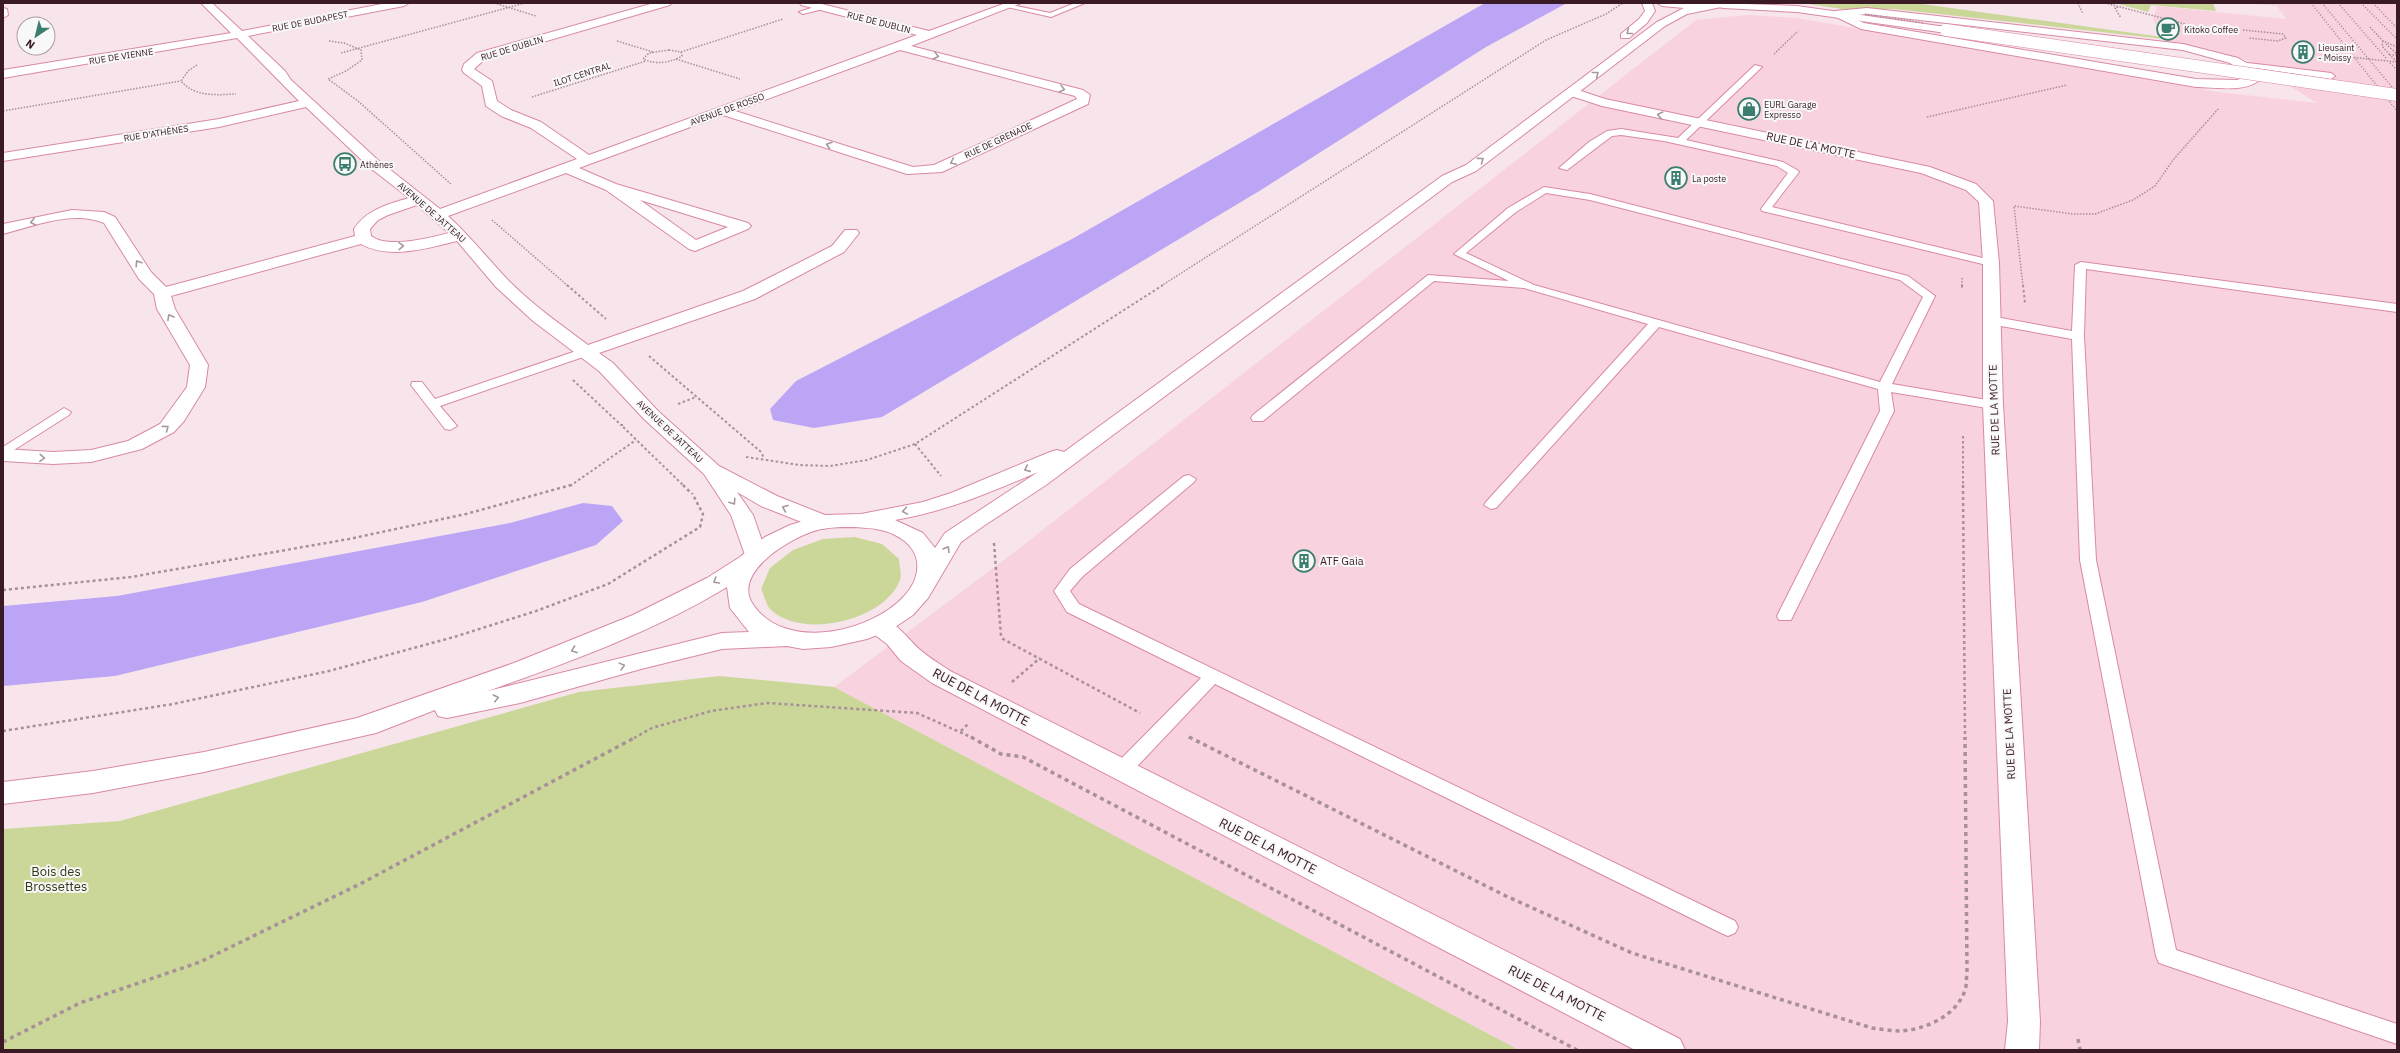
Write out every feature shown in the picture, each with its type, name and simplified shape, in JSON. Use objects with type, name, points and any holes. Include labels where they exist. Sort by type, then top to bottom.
[{"type":"street","name":"AVENUE DE JATTEAU","points":[[210,3],[239,35],[281,74],[287,83],[308,103],[374,164],[420,199],[460,235],[502,283],[545,322],[606,367],[651,415],[711,470],[742,515],[753,558]]},
{"type":"street","name":"RUE DE BUDAPEST","points":[[239,35],[404,3]]},
{"type":"street","name":"RUE DE DUBLIN","points":[[588,160],[536,125],[506,113],[491,103],[488,84],[468,70],[468,67],[482,56],[666,3]]},
{"type":"street","points":[[1447,179],[1458,164],[1643,21],[1650,11],[1647,3]]},
{"type":"street","points":[[1662,3],[1703,7]]},
{"type":"street","points":[[1769,3],[1797,9]]},
{"type":"street","points":[[3,793],[93,782],[204,762],[362,726],[520,694],[641,660],[722,641],[793,639],[822,640],[852,635],[880,626],[900,613],[916,598],[953,538],[977,520],[1039,481],[1089,442],[1447,179],[1471,168],[1661,24],[1683,12],[1725,4],[1797,9],[2397,95]]},
{"type":"street","name":"AVENUE DE ROSSO","points":[[438,215],[1011,5]]},
{"type":"street","name":"RUE DE DUBLIN","points":[[804,8],[820,7],[930,35]]},
{"type":"street","points":[[1868,12],[2160,44],[2205,52],[2242,64],[2253,72],[2256,77],[2248,82],[2237,84],[2196,83],[1870,28],[1851,23],[1835,14],[1868,12]]},
{"type":"street","name":"RUE DE VIENNE","points":[[3,74],[239,35]]},
{"type":"street","name":"RUE DE GRENADE","points":[[723,111],[912,171],[929,171],[937,169],[1069,107],[1084,98],[1084,95],[1079,93],[899,46]]},
{"type":"street","name":"RUE DE LA MOTTE","points":[[1572,92],[1602,102],[1925,170],[1971,186],[1986,201],[1991,263],[1990,320],[1993,341],[1993,406],[2024,1021],[2022,1050]]},
{"type":"street","name":"RUE D'ATHÈNES","points":[[3,158],[219,123],[308,103]]},
{"type":"street","points":[[566,168],[611,187],[743,226],[696,246],[611,187]]},
{"type":"street","points":[[364,238],[362,228],[373,217],[394,207],[420,199]]},
{"type":"street","points":[[3,229],[73,215],[103,216],[110,220],[145,275],[162,293],[166,310],[199,365],[196,387],[177,417],[167,428],[151,437],[112,452],[91,456],[6,458]]},
{"type":"street","points":[[585,352],[749,295],[838,249],[851,233]]},
{"type":"street","points":[[162,293],[364,238],[379,245],[404,246],[460,235]]},
{"type":"street","points":[[362,726],[511,674],[608,636],[683,602],[753,558],[774,541],[797,530],[822,522],[858,519],[926,508],[959,498],[1089,442]]},
{"type":"street","name":"AVENUE DE JATTEAU","points":[[711,470],[769,501],[822,522]]},
{"type":"street","points":[[858,519],[885,523],[901,529],[922,546],[929,563],[926,582]]},
{"type":"street","points":[[753,558],[739,581],[738,600],[747,618],[766,632],[793,639]]},
{"type":"street","name":"RUE DE LA MOTTE","points":[[880,626],[896,638],[910,655],[941,677],[1121,771],[1668,1050]]},
{"type":"lane","points":[[1011,5],[1051,15],[1081,3]]},
{"type":"lane","points":[[2242,64],[2331,76]]},
{"type":"lane","points":[[1679,142],[1758,67]]},
{"type":"lane","points":[[1564,168],[1610,133],[1625,131],[1780,164],[1794,172],[1766,209],[1991,263]]},
{"type":"lane","points":[[1785,616],[1886,411],[1884,387],[1929,296],[1904,278],[1590,197],[1544,190],[1512,210],[1459,254],[1530,287],[1884,387],[1993,406]]},
{"type":"lane","points":[[2397,308],[2081,265],[2078,336],[2088,560],[2167,956],[2397,1034]]},
{"type":"lane","points":[[1258,418],[1432,277],[1530,287]]},
{"type":"lane","points":[[1990,320],[2078,336]]},
{"type":"lane","points":[[1491,505],[1657,322]]},
{"type":"lane","points":[[432,404],[585,352]]},
{"type":"lane","points":[[417,385],[450,426]]},
{"type":"lane","points":[[6,458],[64,412]]},
{"type":"lane","points":[[1189,479],[1076,573],[1062,591],[1073,608],[1728,927]]},
{"type":"lane","points":[[1121,771],[1213,676]]},
{"type":"path","points":[[340,53],[525,3]]},
{"type":"path","points":[[740,458],[764,459],[816,466],[843,464],[878,458],[915,444],[1546,40],[1606,14],[1623,3]]},
{"type":"path","points":[[2105,3],[2185,24],[2188,29]]},
{"type":"path","points":[[681,52],[682,56],[676,59],[660,62],[646,61],[643,58],[644,56],[653,52],[669,50],[681,52],[783,19]]},
{"type":"path","points":[[1758,67],[1803,26]]},
{"type":"path","points":[[2370,28],[2397,55]]},
{"type":"path","points":[[2243,30],[2283,34],[2286,38],[2278,41],[2249,38]]},
{"type":"path","points":[[2383,41],[2397,47]]},
{"type":"path","points":[[2383,41],[2382,46],[2397,62]]},
{"type":"path","points":[[2330,55],[2397,62]]},
{"type":"path","points":[[2390,55],[2397,55]]},
{"type":"path","points":[[676,59],[778,91]]},
{"type":"path","name":"ILOT CENTRAL","points":[[530,98],[646,61]]},
{"type":"path","points":[[3,111],[181,81]]},
{"type":"path","points":[[1927,117],[2073,84]]},
{"type":"path","points":[[2014,206],[2073,214],[2095,214],[2133,200],[2155,186],[2173,160],[2223,104]]},
{"type":"path","points":[[1962,256],[1962,291]]},
{"type":"path","points":[[977,520],[993,529],[1001,636],[1003,639],[1165,725],[1506,896],[1632,953],[1872,1028],[1900,1031],[1926,1025],[1944,1015],[1957,1005],[1964,991],[1967,972],[1964,401]]},
{"type":"path","points":[[3,590],[131,577],[349,539],[466,514],[569,487],[636,440],[693,494]]},
{"type":"path","points":[[915,444],[959,498]]},
{"type":"path","points":[[3,731],[173,704],[329,671],[454,637],[536,611],[608,584],[669,548],[700,527],[703,514],[687,485]]},
{"type":"path","points":[[3,1042],[80,1003],[200,962],[360,884],[652,728],[711,711],[767,703],[917,713],[961,731],[1001,754],[1023,757],[1577,1050]]},
{"type":"path","points":[[2078,1039],[2080,1050]]},
{"type":"shaded area","points":[[1485,3],[1567,3],[1486,47],[1261,190],[882,417],[814,428],[773,420],[770,409],[796,381],[1072,239]]},
{"type":"shaded area","points":[[2247,3],[2397,3],[2397,1050],[1519,1050],[834,687],[1012,554],[1696,20],[1747,15],[1797,18],[2218,92],[2317,103],[2249,61],[2212,50],[2165,42],[2153,19],[2157,6],[2286,19],[2277,6]]},
{"type":"shaded area","points":[[583,503],[612,506],[623,521],[596,545],[422,602],[115,676],[3,686],[3,606],[117,596],[510,523]]},
{"type":"green space","points":[[1802,3],[1915,3],[2162,37],[2164,39],[1894,9],[1842,9]]},
{"type":"green space","points":[[2115,3],[2213,3],[2216,11],[2151,5],[2148,12]]},
{"type":"green space","points":[[855,537],[882,544],[899,559],[901,578],[891,594],[878,606],[841,622],[821,624],[801,623],[784,618],[770,609],[761,589],[770,568],[793,550],[823,539]]},
{"type":"green space","name":"Bois des Brossettes","points":[[719,676],[834,687],[1519,1050],[3,1050],[3,829],[120,821],[579,692]]},
{"type":"railway","points":[[2311,3],[2397,111]]},
{"type":"railway","points":[[2322,3],[2397,93]]},
{"type":"railway","points":[[2338,3],[2386,58]]},
{"type":"railway","points":[[2361,3],[2397,39]]},
{"type":"railway","points":[[2373,3],[2397,28]]},
{"type":"railway","points":[[2390,63],[2397,70]]},
{"type":"place","name":"Kitoko Coffee","points":[[2168,29]]},
{"type":"place","name":"Lieusaint - Moissy","points":[[2303,52]]},
{"type":"place","name":"EURL Garage Expresso","points":[[1749,109]]},
{"type":"place","name":"Athènes","points":[[345,164]]},
{"type":"place","name":"La poste","points":[[1676,178]]},
{"type":"place","name":"ATF Gaia","points":[[1304,561]]}]
